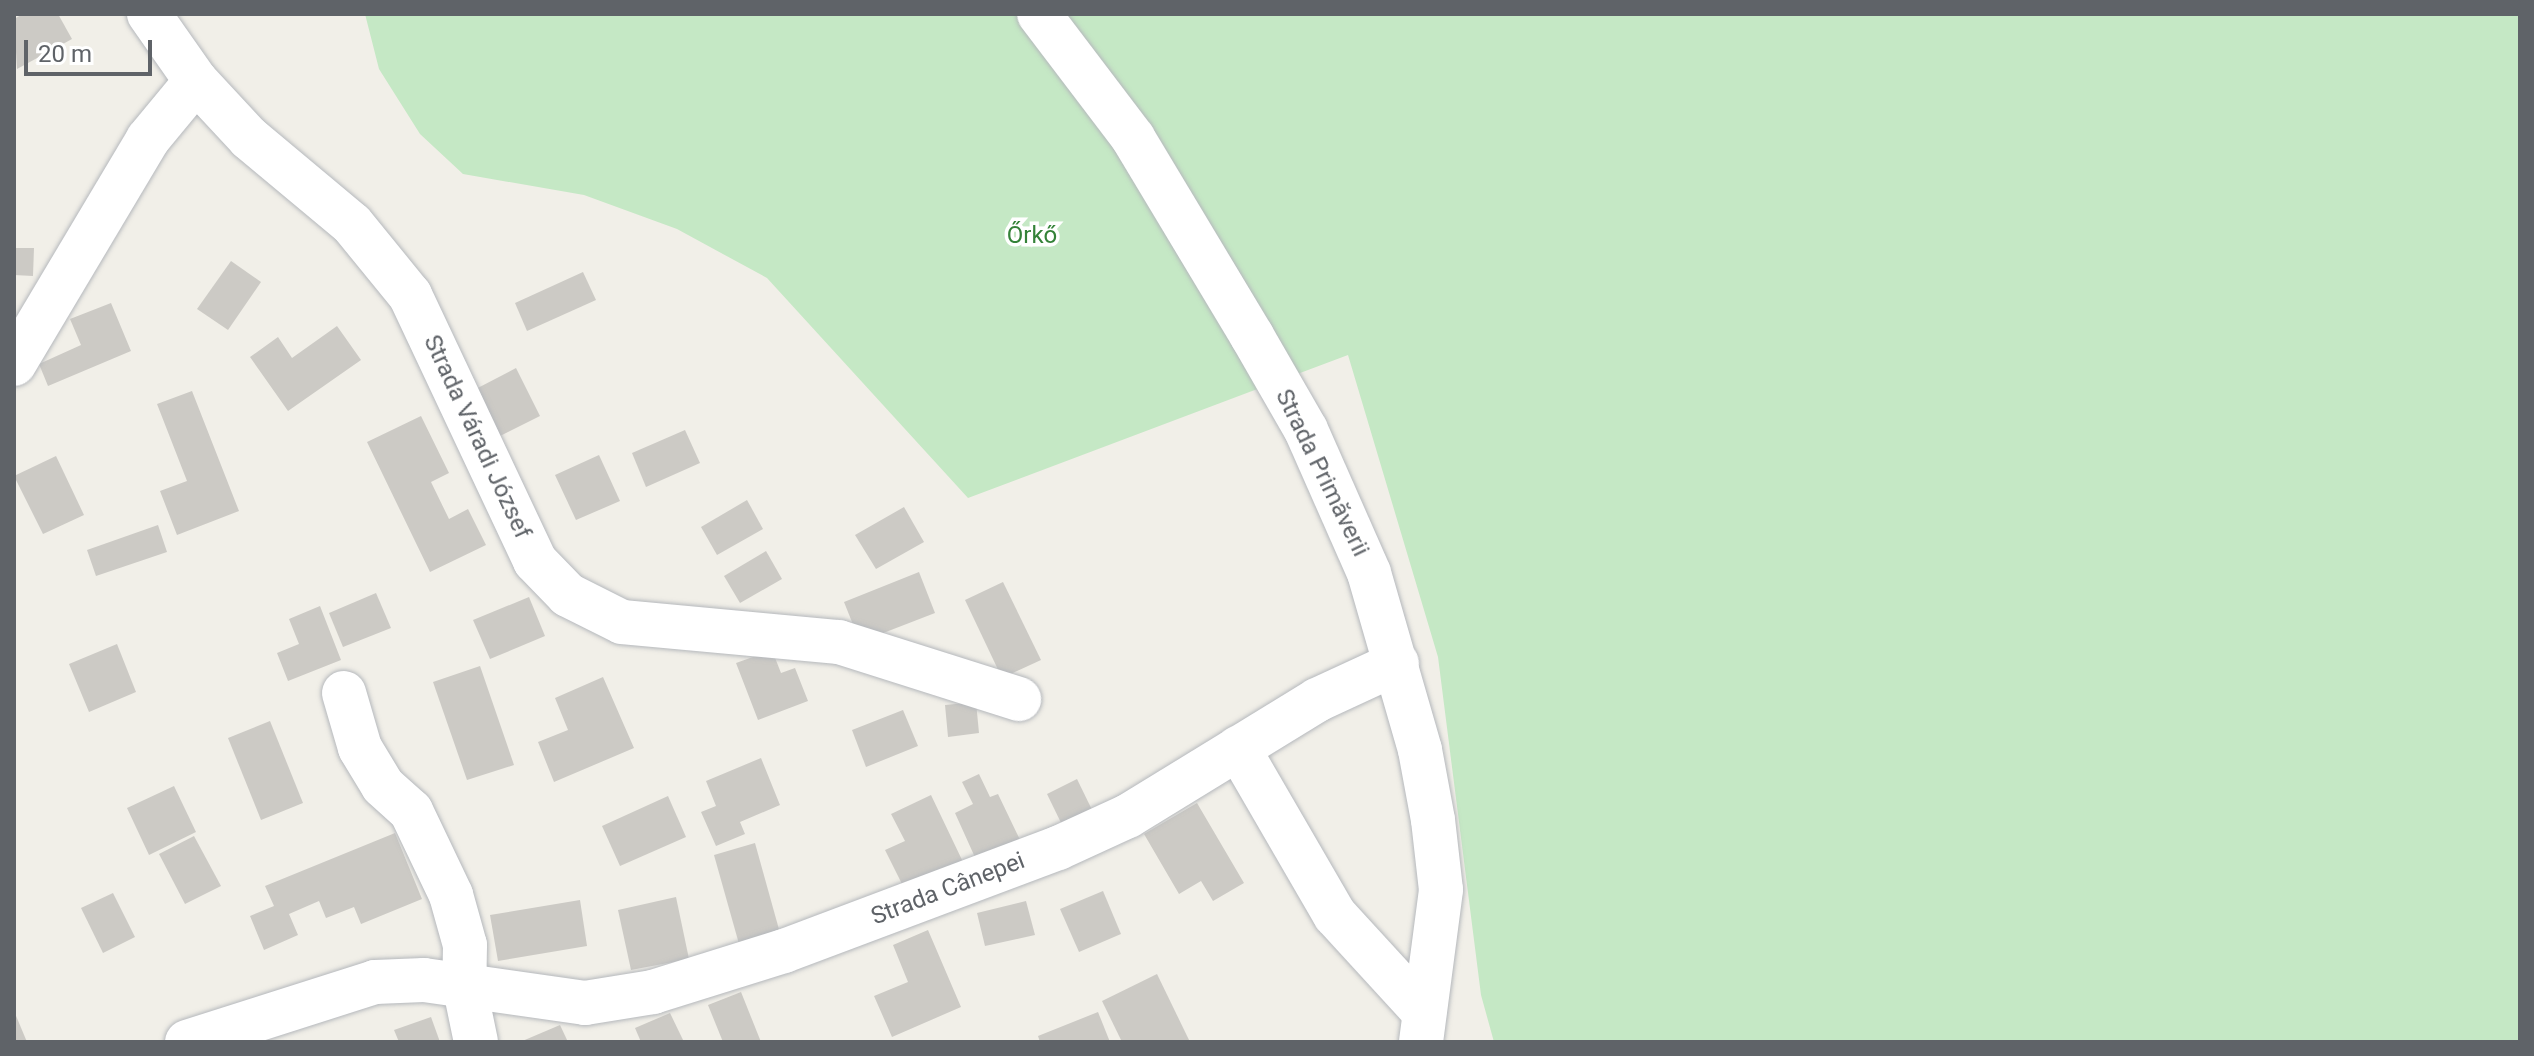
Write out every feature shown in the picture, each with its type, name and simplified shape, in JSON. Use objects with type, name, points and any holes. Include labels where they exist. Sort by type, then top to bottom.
[{"type":"street","name":"Strada Váradi József","points":[[149,14],[196,81],[249,138],[352,224],[410,295],[535,561],[568,595],[622,622],[839,642],[1019,699]]},
{"type":"street","name":"Strada Primăverii","points":[[1039,14],[1133,138],[1306,430],[1369,573],[1397,663],[1433,820],[1441,890],[1422,1027]]},
{"type":"street","points":[[14,364],[148,139],[196,81]]},
{"type":"street","name":"Strada Cânepei","points":[[187,1042],[375,982],[464,984],[585,1003],[653,992],[784,951],[1058,848],[1128,816],[1317,700],[1397,663]]},
{"type":"street","points":[[344,693],[360,748],[383,786],[411,811],[451,895],[465,945],[464,984],[476,1042]]},
{"type":"street","points":[[1238,748],[1335,915],[1422,1027]]},
{"type":"green space","name":"Őrkő","points":[[365,14],[2520,14],[2520,1042],[1494,1042],[1481,995],[1438,657],[1348,355],[968,498],[767,278],[677,229],[584,195],[463,174],[420,134],[379,69]]},
{"type":"building","points":[[23,14],[58,14],[72,39],[17,69],[14,19]]},
{"type":"building","points":[[14,248],[34,248],[33,276],[14,275]]},
{"type":"building","points":[[231,261],[261,282],[228,330],[197,309]]},
{"type":"building","points":[[583,272],[596,300],[527,331],[515,303]]},
{"type":"building","points":[[111,303],[131,351],[48,386],[39,364],[81,345],[70,319]]},
{"type":"building","points":[[337,326],[361,360],[288,411],[250,357],[278,337],[292,358]]},
{"type":"building","points":[[516,368],[540,416],[496,438],[472,391]]},
{"type":"building","points":[[192,391],[239,511],[177,535],[160,491],[187,481],[157,404]]},
{"type":"building","points":[[421,416],[449,473],[431,482],[449,519],[468,509],[486,545],[430,572],[367,442]]},
{"type":"building","points":[[685,430],[700,463],[646,487],[632,453]]},
{"type":"building","points":[[599,455],[620,501],[576,520],[555,475]]},
{"type":"building","points":[[56,456],[84,515],[43,534],[14,476]]},
{"type":"building","points":[[747,500],[763,529],[717,555],[701,527]]},
{"type":"building","points":[[904,507],[924,542],[876,569],[855,535]]},
{"type":"building","points":[[158,525],[167,552],[96,576],[87,550]]},
{"type":"building","points":[[766,551],[782,579],[740,603],[724,576]]},
{"type":"building","points":[[919,572],[935,613],[860,642],[844,602]]},
{"type":"building","points":[[1003,582],[1041,660],[1002,678],[965,600]]},
{"type":"building","points":[[376,593],[391,628],[343,647],[329,613]]},
{"type":"building","points":[[529,597],[545,636],[490,659],[473,620]]},
{"type":"building","points":[[320,606],[341,660],[288,681],[277,653],[299,644],[289,619]]},
{"type":"building","points":[[117,644],[136,692],[89,712],[69,664]]},
{"type":"building","points":[[772,650],[781,673],[795,668],[808,701],[758,720],[736,663]]},
{"type":"building","points":[[480,666],[514,765],[467,780],[433,682]]},
{"type":"building","points":[[603,677],[634,748],[554,782],[538,742],[568,730],[555,698]]},
{"type":"building","points":[[976,702],[979,733],[948,737],[945,705]]},
{"type":"building","points":[[903,710],[918,746],[866,767],[852,730]]},
{"type":"building","points":[[270,721],[303,803],[261,820],[228,738]]},
{"type":"building","points":[[761,758],[780,805],[740,822],[745,834],[716,846],[701,812],[716,806],[706,781]]},
{"type":"building","points":[[979,774],[990,797],[998,794],[1022,844],[978,864],[955,813],[973,804],[962,782]]},
{"type":"building","points":[[1077,779],[1095,816],[1065,831],[1047,794]]},
{"type":"building","points":[[174,786],[196,832],[149,855],[127,808]]},
{"type":"building","points":[[931,795],[963,862],[905,890],[885,850],[905,841],[891,814]]},
{"type":"building","points":[[668,796],[686,837],[620,866],[602,826]]},
{"type":"building","points":[[1197,803],[1244,883],[1213,901],[1201,881],[1179,894],[1144,834]]},
{"type":"building","points":[[395,833],[422,899],[361,924],[354,907],[326,918],[319,901],[289,914],[298,935],[264,950],[250,916],[274,906],[265,886]]},
{"type":"building","points":[[194,836],[221,886],[185,904],[159,854]]},
{"type":"building","points":[[755,843],[780,933],[739,944],[714,855]]},
{"type":"building","points":[[1103,891],[1121,934],[1079,952],[1060,909]]},
{"type":"building","points":[[113,893],[135,937],[103,953],[81,908]]},
{"type":"building","points":[[676,897],[689,959],[631,970],[618,910]]},
{"type":"building","points":[[580,900],[587,946],[498,961],[490,915]]},
{"type":"building","points":[[1026,901],[1035,935],[985,946],[977,913]]},
{"type":"building","points":[[928,930],[961,1007],[892,1037],[874,996],[908,982],[893,945]]},
{"type":"building","points":[[1157,974],[1190,1042],[1122,1042],[1102,1001]]},
{"type":"building","points":[[741,992],[761,1042],[723,1042],[708,1005]]},
{"type":"building","points":[[14,1011],[27,1042],[14,1042]]},
{"type":"building","points":[[1098,1012],[1110,1042],[1040,1042],[1038,1036]]},
{"type":"building","points":[[670,1013],[684,1042],[641,1042],[635,1028]]},
{"type":"building","points":[[431,1017],[440,1042],[399,1042],[394,1030]]},
{"type":"building","points":[[560,1025],[568,1042],[520,1042]]}]
